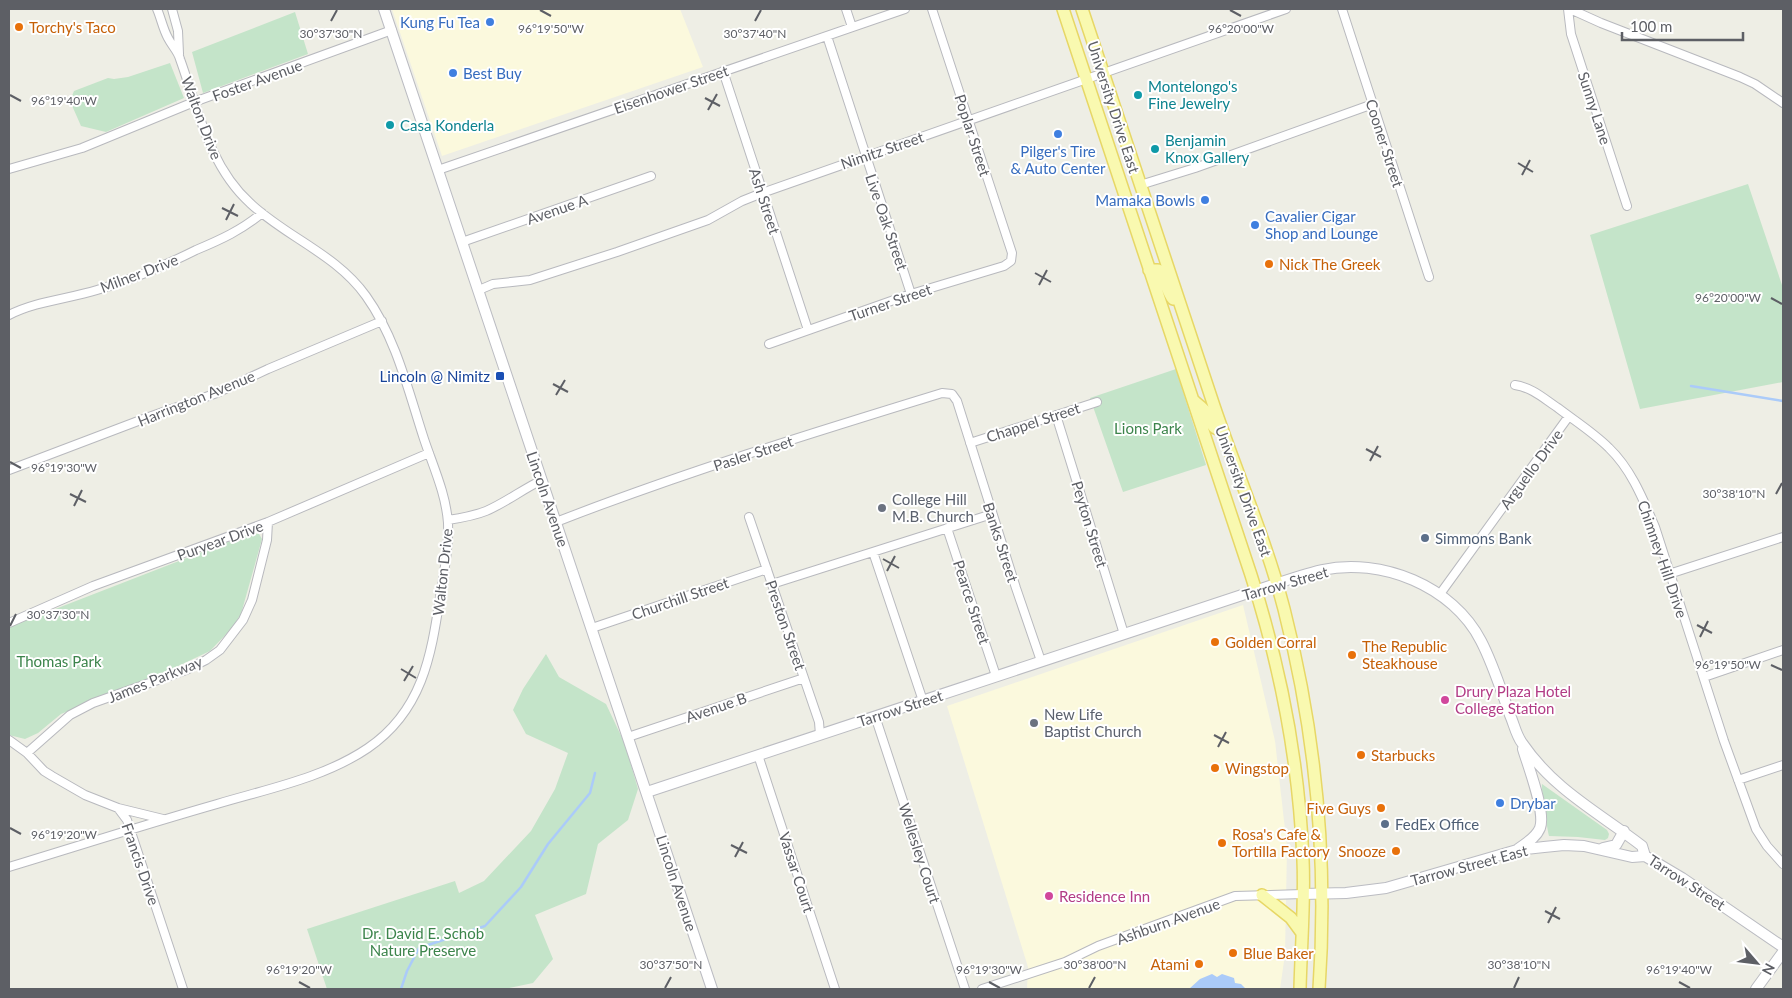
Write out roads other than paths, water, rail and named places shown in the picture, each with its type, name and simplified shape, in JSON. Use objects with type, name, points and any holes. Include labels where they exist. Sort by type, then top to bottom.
[{"type":"main road","name":"University Drive East","points":[[1063,9],[1256,591],[1278,672],[1297,771],[1301,823],[1303,894],[1300,989]]},
{"type":"main road","name":"University Drive East","points":[[1082,9],[1222,430],[1277,584],[1301,686],[1314,764],[1320,828],[1323,894],[1319,989]]},
{"type":"main road","points":[[1129,206],[1142,213],[1150,234],[1157,235]]},
{"type":"main road","points":[[1149,270],[1158,270],[1161,273],[1169,295],[1181,308]]},
{"type":"main road","points":[[1194,401],[1206,411],[1212,427],[1222,430]]},
{"type":"main road","points":[[1262,895],[1291,918],[1302,933]]},
{"type":"street","name":"Walton Drive","points":[[157,9],[168,38],[179,54]]},
{"type":"street","name":"Walton Drive","points":[[9,868],[130,829],[304,778],[332,768],[357,755],[371,746],[398,722],[405,713],[419,688],[427,666],[434,636],[447,553],[448,520],[443,496],[394,348],[382,322],[357,284],[330,260],[262,213],[241,195],[220,166],[194,102],[179,54],[178,31],[172,9]]},
{"type":"street","name":"Lincoln Avenue","points":[[384,9],[712,989]]},
{"type":"street","points":[[846,9],[852,27]]},
{"type":"street","name":"Eisenhower Street","points":[[438,170],[905,9]]},
{"type":"street","name":"Poplar Street","points":[[932,9],[1012,253],[1011,261]]},
{"type":"street","name":"Nimitz Street","points":[[479,290],[494,284],[530,280],[672,233],[708,220],[742,201],[762,193],[1286,9]]},
{"type":"street","name":"Cooner Street","points":[[1342,9],[1429,276]]},
{"type":"street","points":[[1569,9],[1733,74],[1755,84],[1783,103]]},
{"type":"street","name":"Sunny Lane","points":[[1569,9],[1571,34],[1627,206]]},
{"type":"street","name":"Foster Avenue","points":[[9,169],[82,148],[194,102],[392,30]]},
{"type":"street","name":"Live Oak Street","points":[[826,36],[911,294]]},
{"type":"street","name":"Ash Street","points":[[723,71],[808,330]]},
{"type":"street","points":[[1140,185],[1207,164],[1373,104]]},
{"type":"street","name":"Avenue A","points":[[462,242],[651,176]]},
{"type":"street","name":"Milner Drive","points":[[9,315],[36,304],[97,290],[152,271],[234,233],[262,213]]},
{"type":"street","name":"Turner Street","points":[[769,344],[911,294],[1004,266],[1011,261]]},
{"type":"street","name":"Harrington Avenue","points":[[9,470],[217,393],[268,369],[382,322]]},
{"type":"street","name":"Chimney Hill Drive","points":[[1515,385],[1528,388],[1569,416],[1610,449],[1628,472],[1642,496],[1655,527],[1669,574],[1756,829],[1767,846],[1783,864]]},
{"type":"street","name":"Pasler Street","points":[[556,522],[632,492],[832,427],[942,393],[952,394]]},
{"type":"street","name":"Banks Street","points":[[952,394],[957,401],[1041,661]]},
{"type":"street","name":"Chappel Street","points":[[970,443],[1097,402]]},
{"type":"street","name":"Peyton Street","points":[[1056,415],[1124,634]]},
{"type":"street","name":"Arguello Drive","points":[[1440,594],[1569,416]]},
{"type":"street","name":"Puryear Drive","points":[[9,623],[93,586],[268,522],[429,453]]},
{"type":"street","points":[[448,520],[472,516],[487,510],[542,480]]},
{"type":"street","points":[[772,584],[992,514]]},
{"type":"street","name":"Preston Street","points":[[749,517],[819,722],[820,735]]},
{"type":"street","name":"James Parkway","points":[[27,753],[70,715],[93,703],[186,670],[206,660],[220,650],[243,620],[252,600],[267,540],[268,522]]},
{"type":"street","name":"Pearce Street","points":[[947,528],[996,676]]},
{"type":"street","points":[[1669,574],[1783,537]]},
{"type":"street","points":[[873,552],[923,700]]},
{"type":"street","name":"Tarrow Street","points":[[647,792],[1322,570],[1345,567],[1368,568],[1392,572],[1420,583],[1440,594],[1461,614],[1480,639],[1488,656],[1520,741],[1551,778],[1564,790],[1642,846],[1645,856],[1712,898],[1783,947]]},
{"type":"street","name":"Churchill Street","points":[[592,628],[767,569]]},
{"type":"street","points":[[1704,677],[1783,650]]},
{"type":"street","name":"Avenue B","points":[[628,737],[804,678]]},
{"type":"street","name":"Wellesley Court","points":[[875,716],[965,989]]},
{"type":"street","name":"Francis Drive","points":[[9,740],[27,753],[44,771],[85,795],[118,808],[127,820],[183,988]]},
{"type":"street","points":[[1517,850],[1535,836],[1540,826],[1538,799],[1520,741]]},
{"type":"street","name":"Vassar Court","points":[[758,755],[836,989]]},
{"type":"street","points":[[1738,780],[1783,765]]},
{"type":"street","points":[[118,808],[165,819]]},
{"type":"street","points":[[1600,849],[1616,845],[1624,832]]},
{"type":"street","name":"Tarrow Street East","points":[[1303,894],[1386,888],[1517,850],[1564,845],[1600,849],[1632,857],[1645,856]]},
{"type":"street","name":"Ashburn Avenue","points":[[982,989],[1065,962],[1098,946],[1236,896],[1303,894]]},
{"type":"street","points":[[1756,989],[1783,952]]},
{"type":"street","points":[[174,989],[183,988]]},
{"type":"water","points":[[1212,974],[1217,977],[1222,974],[1234,978],[1235,983],[1241,984],[1246,989],[1189,989],[1200,979]]},
{"type":"waterway","points":[[1691,386],[1783,401]]},
{"type":"waterway","points":[[401,989],[407,971],[419,948],[485,926],[521,887],[548,844],[590,793],[595,773]]},
{"type":"place","name":"Kung Fu Tea","points":[[490,22]]},
{"type":"place","name":"Torchy's Taco","points":[[19,27]]},
{"type":"place","name":"Best Buy","points":[[453,73]]},
{"type":"place","name":"Montelongo's Fine Jewelry","points":[[1138,95]]},
{"type":"place","name":"Casa Konderla","points":[[390,125]]},
{"type":"place","name":"Pilger's Tire & Auto Center","points":[[1058,134]]},
{"type":"place","name":"Benjamin Knox Gallery","points":[[1155,149]]},
{"type":"place","name":"Mamaka Bowls","points":[[1205,200]]},
{"type":"place","name":"Cavalier Cigar Shop and Lounge","points":[[1255,225]]},
{"type":"place","name":"Nick The Greek","points":[[1269,264]]},
{"type":"place","name":"Lincoln @ Nimitz","points":[[500,376]]},
{"type":"place","name":"College Hill M.B. Church","points":[[882,508]]},
{"type":"place","name":"Simmons Bank","points":[[1425,538]]},
{"type":"place","name":"Golden Corral","points":[[1215,642]]},
{"type":"place","name":"The Republic Steakhouse","points":[[1352,655]]},
{"type":"place","name":"Drury Plaza Hotel College Station","points":[[1445,700]]},
{"type":"place","name":"New Life Baptist Church","points":[[1034,723]]},
{"type":"place","name":"Starbucks","points":[[1361,755]]},
{"type":"place","name":"Wingstop","points":[[1215,768]]},
{"type":"place","name":"Drybar","points":[[1500,803]]},
{"type":"place","name":"Five Guys","points":[[1381,808]]},
{"type":"place","name":"FedEx Office","points":[[1385,824]]},
{"type":"place","name":"Rosa's Cafe & Tortilla Factory","points":[[1222,843]]},
{"type":"place","name":"Snooze","points":[[1396,851]]},
{"type":"place","name":"Residence Inn","points":[[1049,896]]},
{"type":"place","name":"Blue Baker","points":[[1233,953]]},
{"type":"place","name":"Atami","points":[[1199,964]]},
{"type":"park label","name":"Lions Park","points":[[1148,428]]},
{"type":"park label","name":"Thomas Park","points":[[59,661]]},
{"type":"park label","name":"Dr. David E. Schob Nature Preserve","points":[[423,942]]}]
